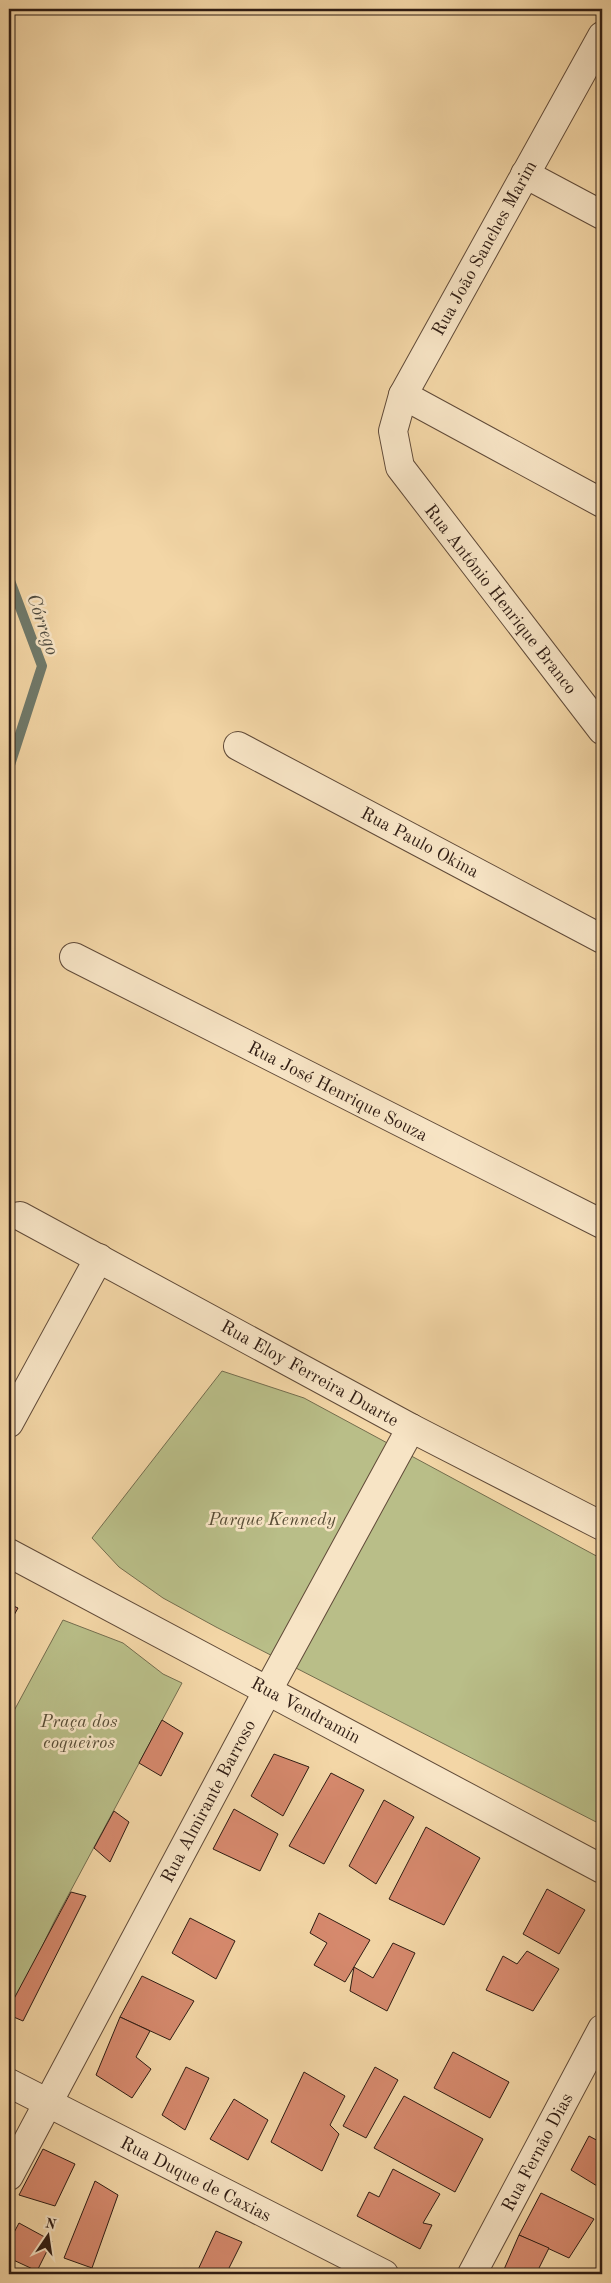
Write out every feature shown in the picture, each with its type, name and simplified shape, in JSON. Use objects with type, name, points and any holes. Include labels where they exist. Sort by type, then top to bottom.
[{"type":"street","name":"Rua João Sanches Marim","points":[[400,467],[393,431],[403,395],[602,36]]},
{"type":"street","points":[[525,174],[602,215]]},
{"type":"street","points":[[403,395],[602,503]]},
{"type":"street","name":"Rua Antônio Henrique Branco","points":[[400,467],[602,730]]},
{"type":"street","name":"Rua Paulo Okina","points":[[238,746],[602,939]]},
{"type":"street","name":"Rua José Henrique Souza","points":[[74,957],[602,1224]]},
{"type":"street","name":"Rua Eloy Ferreira Duarte","points":[[20,1216],[411,1428],[602,1526]]},
{"type":"street","points":[[9,1423],[99,1258]]},
{"type":"street","name":"Rua Almirante Barroso","points":[[9,2176],[46,2103],[411,1428]]},
{"type":"street","name":"Rua Vendramin","points":[[9,1553],[602,1870]]},
{"type":"street","name":"Rua Fernão Dias","points":[[472,2274],[602,2029]]},
{"type":"street","name":"Rua Duque de Caxias","points":[[9,2083],[384,2274]]},
{"type":"green space","name":"Parque Kennedy","points":[[222,1371],[304,1398],[602,1559],[602,1825],[163,1598],[119,1567],[92,1538]]},
{"type":"green space","name":"Praça dos coqueiros","points":[[63,1620],[123,1643],[163,1674],[182,1683],[55,1920],[9,2014],[9,1720]]},
{"type":"building","points":[[9,1604],[18,1608],[9,1624]]},
{"type":"building","points":[[162,1720],[183,1733],[161,1776],[139,1763]]},
{"type":"building","points":[[274,1754],[309,1767],[283,1816],[251,1796]]},
{"type":"building","points":[[331,1773],[364,1790],[324,1864],[289,1846]]},
{"type":"building","points":[[384,1800],[414,1817],[376,1884],[349,1866]]},
{"type":"building","points":[[234,1809],[278,1834],[260,1871],[213,1849]]},
{"type":"building","points":[[114,1811],[129,1822],[110,1862],[94,1848]]},
{"type":"building","points":[[426,1827],[480,1858],[444,1925],[389,1899]]},
{"type":"building","points":[[547,1889],[585,1910],[559,1954],[523,1934]]},
{"type":"building","points":[[71,1892],[86,1896],[23,2021],[9,2015],[9,2008]]},
{"type":"building","points":[[319,1913],[370,1940],[345,1982],[314,1965],[327,1943],[310,1933]]},
{"type":"building","points":[[190,1918],[235,1941],[216,1979],[172,1953]]},
{"type":"building","points":[[393,1943],[415,1953],[387,2011],[350,1991],[354,1967],[373,1978]]},
{"type":"building","points":[[527,1951],[559,1969],[533,2011],[486,1990],[503,1956],[517,1964]]},
{"type":"building","points":[[142,1976],[194,2001],[170,2040],[120,2017]]},
{"type":"building","points":[[120,2017],[150,2031],[136,2057],[151,2069],[132,2098],[96,2075]]},
{"type":"building","points":[[453,2052],[509,2082],[490,2118],[434,2088]]},
{"type":"building","points":[[186,2067],[209,2078],[185,2130],[162,2115]]},
{"type":"building","points":[[375,2067],[398,2080],[366,2138],[343,2126]]},
{"type":"building","points":[[304,2072],[345,2096],[330,2125],[339,2134],[322,2171],[271,2142]]},
{"type":"building","points":[[404,2096],[483,2139],[455,2192],[374,2148]]},
{"type":"building","points":[[234,2099],[268,2120],[248,2160],[210,2139]]},
{"type":"building","points":[[589,2136],[602,2143],[602,2189],[571,2170]]},
{"type":"building","points":[[43,2149],[75,2164],[55,2206],[19,2195]]},
{"type":"building","points":[[393,2169],[440,2194],[423,2223],[432,2225],[420,2249],[357,2216],[369,2192],[379,2197]]},
{"type":"building","points":[[95,2181],[118,2195],[92,2268],[64,2258]]},
{"type":"building","points":[[541,2193],[594,2219],[569,2258],[519,2235]]},
{"type":"building","points":[[19,2223],[52,2241],[37,2271],[9,2258],[9,2242]]},
{"type":"building","points":[[216,2231],[242,2242],[226,2274],[196,2274]]},
{"type":"building","points":[[519,2235],[549,2248],[536,2274],[502,2274]]},
{"type":"waterway","name":"Córrego","points":[[9,578],[42,666],[9,768]]}]
